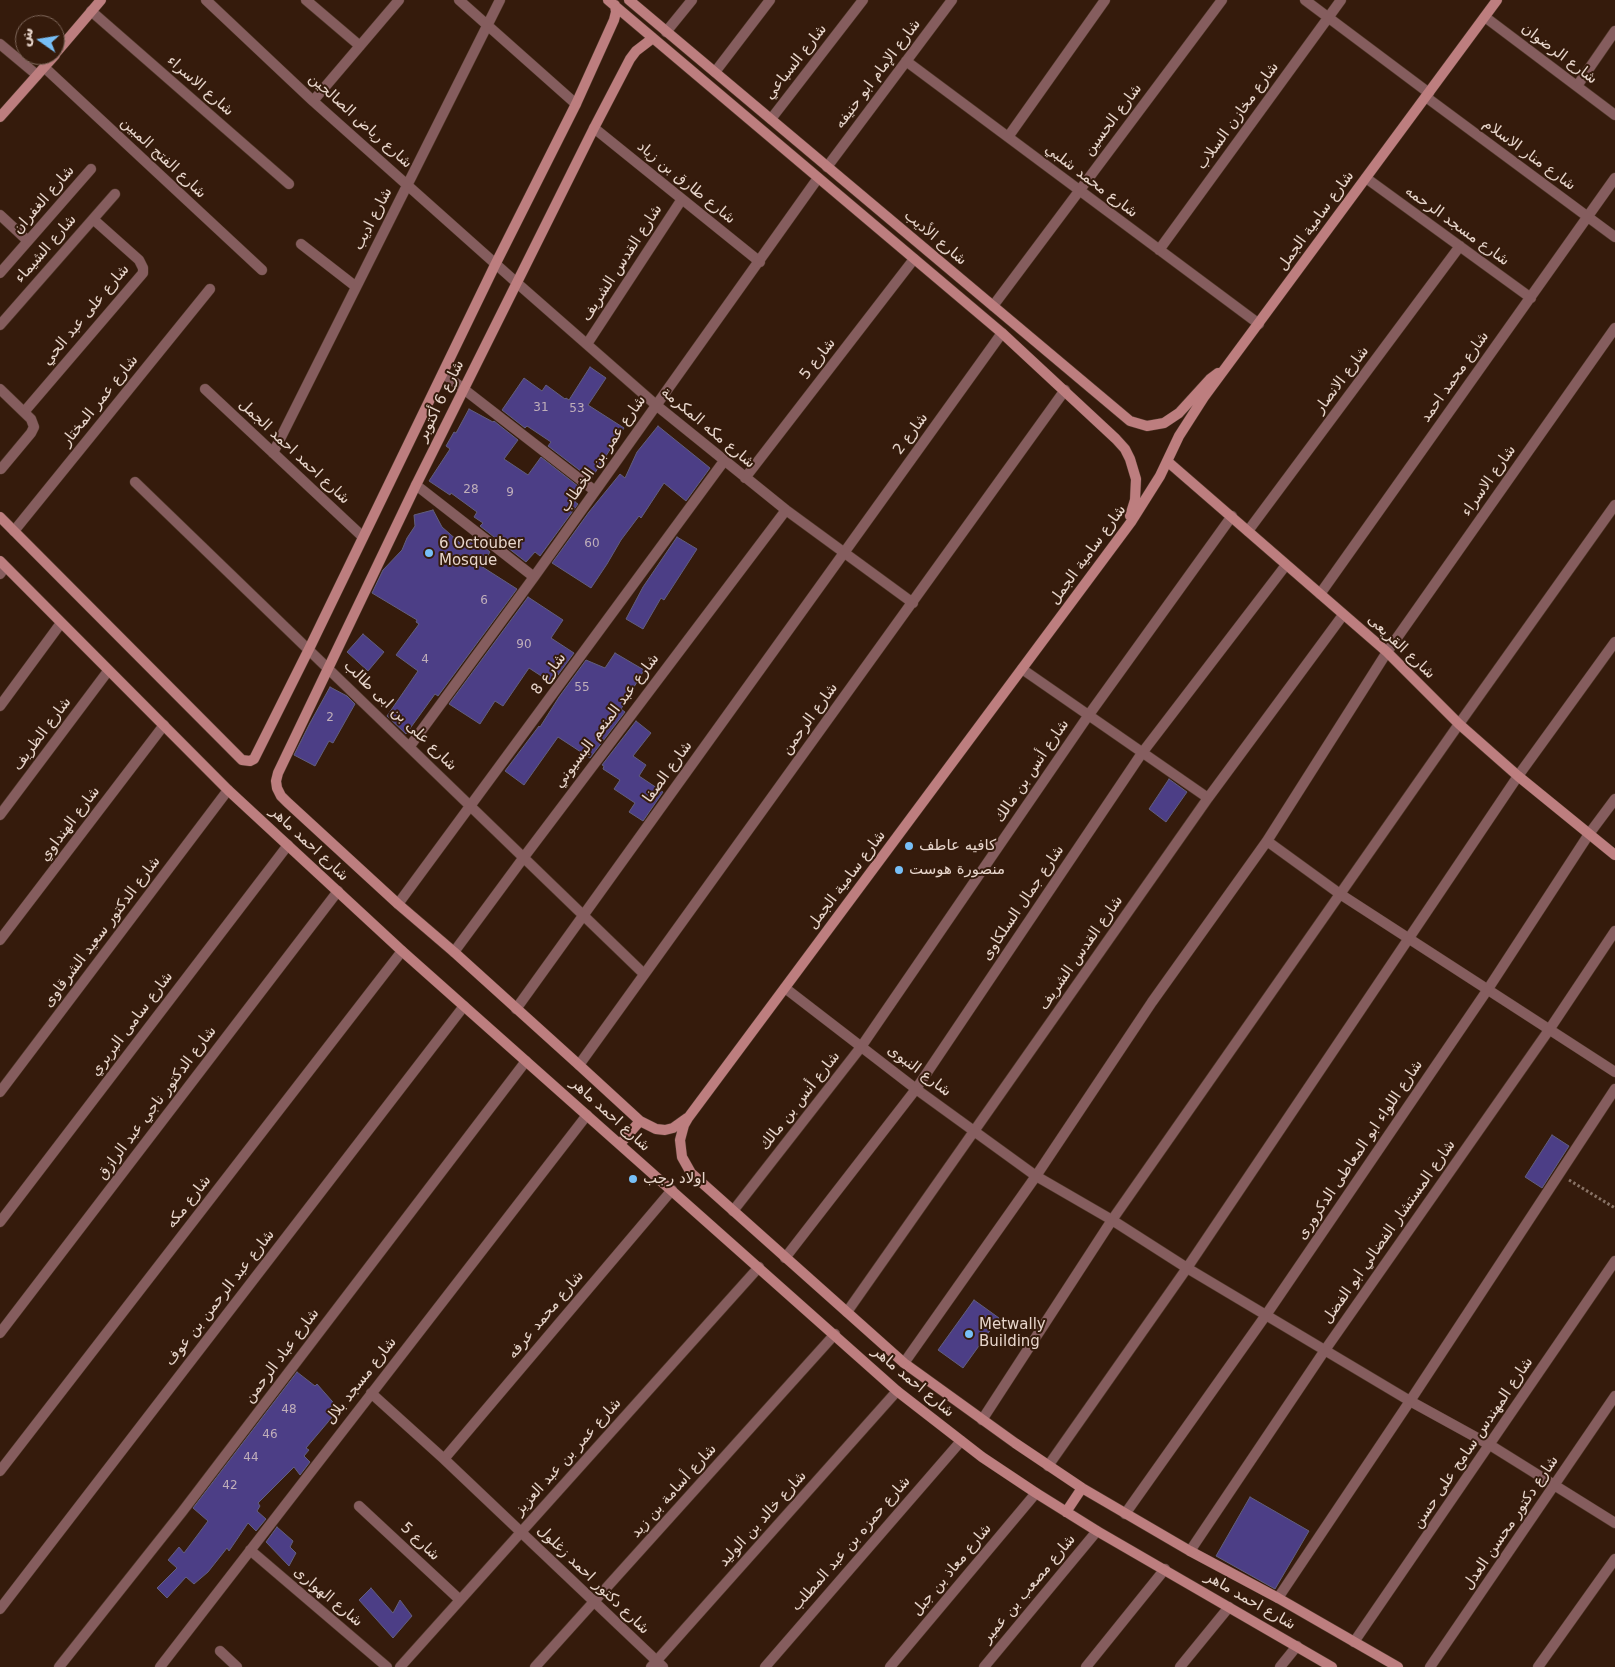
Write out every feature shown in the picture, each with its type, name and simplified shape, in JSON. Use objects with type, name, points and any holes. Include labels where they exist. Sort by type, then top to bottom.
[{"type":"street","points":[[65,43],[100,0]]},
{"type":"street","name":"شارع رياض الصالحين","points":[[206,0],[313,100],[496,263]]},
{"type":"street","points":[[306,0],[360,46]]},
{"type":"street","points":[[459,0],[576,104]]},
{"type":"street","name":"شارع اديب","points":[[273,453],[355,286],[500,0]]},
{"type":"street","name":"شارع الأديب","points":[[629,0],[1130,421],[1138,425],[1156,426],[1172,419],[1210,379],[1227,367]]},
{"type":"street","points":[[666,32],[692,0]]},
{"type":"street","points":[[715,72],[770,0]]},
{"type":"street","name":"شارع السباعي","points":[[771,119],[862,0]]},
{"type":"street","name":"شارع الإمام ابو حنيفه","points":[[827,167],[952,0]]},
{"type":"street","points":[[1008,137],[1105,0]]},
{"type":"street","name":"شارع الحسين","points":[[993,306],[1222,0]]},
{"type":"street","name":"شارع منار الاسلام","points":[[1305,0],[1615,237]]},
{"type":"street","name":"شارع مخازن السلاب","points":[[1159,250],[1341,0]]},
{"type":"street","name":"شارع سامية الجمل","points":[[688,1118],[1123,533],[1148,497],[1191,416],[1497,0]]},
{"type":"street","points":[[313,100],[397,1]]},
{"type":"street","name":"شارع الأديب","points":[[611,3],[1002,333],[1116,439],[1125,449],[1135,474],[1136,490],[1133,511],[1123,533]]},
{"type":"street","name":"شارع 6 أكتوبر","points":[[14,531],[242,760],[250,761],[257,755],[496,263],[576,104],[614,20],[616,12],[611,3]]},
{"type":"street","name":"شارع الاسراء","points":[[91,12],[289,184]]},
{"type":"street","name":"شارع الرضوان","points":[[1485,17],[1615,115]]},
{"type":"street","points":[[1577,86],[1615,31]]},
{"type":"street","name":"شارع 6 أكتوبر","points":[[277,788],[276,780],[278,773],[328,667],[416,485],[594,128],[630,59],[636,51],[653,38]]},
{"type":"street","name":"شارع الفتح المبين","points":[[0,44],[40,71],[262,270]]},
{"type":"street","name":"شارع محمد شلبي","points":[[906,61],[1259,324]]},
{"type":"street","points":[[0,116],[46,65]]},
{"type":"street","name":"شارع طارق بن زياد","points":[[594,128],[760,262]]},
{"type":"street","name":"شارع الغفران","points":[[0,273],[91,169]]},
{"type":"street","name":"شارع عمر بن الخطاب","points":[[410,746],[534,577],[818,178]]},
{"type":"street","name":"شارع مسجد الرحمه","points":[[1366,178],[1531,298]]},
{"type":"street","name":"شارع محمد احمد","points":[[1320,594],[1615,178]]},
{"type":"street","name":"شارع الشيماء","points":[[0,325],[115,194]]},
{"type":"street","name":"شارع القدس الشريف","points":[[587,344],[682,199]]},
{"type":"street","points":[[0,215],[28,241]]},
{"type":"street","name":"شارع على عبد الحي","points":[[24,412],[142,274],[143,268],[140,260],[93,219]]},
{"type":"street","points":[[301,244],[355,286]]},
{"type":"street","name":"شارع الانصار","points":[[1248,531],[1460,246]]},
{"type":"street","name":"شارع 5","points":[[745,478],[914,259]]},
{"type":"street","name":"شارع مكه المكرمة","points":[[496,263],[656,405],[724,461],[786,510],[913,602]]},
{"type":"street","name":"شارع عمر المختار","points":[[14,531],[210,289]]},
{"type":"street","name":"شارع الاسراء","points":[[904,1363],[1036,1176],[1152,1002],[1267,841],[1387,652],[1615,328]]},
{"type":"street","name":"شارع 2","points":[[845,553],[1002,333]]},
{"type":"street","points":[[443,372],[594,491]]},
{"type":"street","name":"شارع احمد احمد الجمل","points":[[205,389],[363,538]]},
{"type":"street","points":[[0,390],[33,421],[33,430],[1,469]]},
{"type":"street","name":"شارع الرحمن","points":[[580,1065],[1065,390]]},
{"type":"street","name":"شارع 8","points":[[398,904],[724,461]]},
{"type":"street","name":"شارع القريعى","points":[[1167,461],[1387,652],[1459,724],[1518,776],[1615,856]]},
{"type":"street","name":"شارع على بن ابى طالب","points":[[136,482],[644,974]]},
{"type":"street","points":[[416,485],[534,577]]},
{"type":"street","points":[[982,1420],[1112,1220],[1615,504]]},
{"type":"street","name":"شارع عبد المنعم البسيوني","points":[[454,952],[786,510]]},
{"type":"street","name":"شارع أنس بن مالك","points":[[733,1212],[861,1046],[1088,716],[1232,516]]},
{"type":"street","points":[[0,517],[14,531]]},
{"type":"street","name":"شارع الصفا","points":[[516,1008],[845,553]]},
{"type":"street","name":"شارع جمال السلكاوى","points":[[785,1258],[916,1089],[1142,753],[1286,565]]},
{"type":"street","name":"شارع احمد ماهر","points":[[2,567],[61,623],[228,790],[402,951],[897,1391],[982,1458],[1036,1493],[1097,1531],[1332,1667]]},
{"type":"street","name":"شارع القدس الشريف","points":[[847,1312],[1208,798],[1343,615]]},
{"type":"street","points":[[0,706],[61,623]]},
{"type":"street","points":[[1048,1466],[1187,1268],[1518,776],[1615,642]]},
{"type":"street","points":[[1022,669],[1208,798]]},
{"type":"street","name":"شارع الظريف","points":[[0,815],[108,671]]},
{"type":"street","name":"شارع الهنداوي","points":[[0,940],[164,725]]},
{"type":"street","name":"شارع احمد ماهر","points":[[277,788],[287,802],[398,904],[454,952],[640,1121],[656,1129],[665,1130],[673,1128],[688,1118]]},
{"type":"street","name":"شارع الدكتور سعيد الشرقاوى","points":[[0,1092],[228,790]]},
{"type":"street","name":"شارع اللواء ابو المعاطى الدكرورى","points":[[1125,1514],[1266,1315],[1488,989],[1589,834],[1615,799]]},
{"type":"street","points":[[1267,841],[1408,940],[1488,989],[1615,1072]]},
{"type":"street","name":"شارع سامى البربري","points":[[0,1222],[288,844]]},
{"type":"street","name":"شارع الدكتور ناجي عبد الرازق","points":[[0,1333],[338,891]]},
{"type":"street","name":"شارع المستشار الفضالي ابو الفضل","points":[[1190,1551],[1325,1350],[1549,1030],[1615,931]]},
{"type":"street","name":"شارع مكه","points":[[0,1471],[402,951]]},
{"type":"street","name":"شارع النبوى","points":[[785,988],[916,1089],[1036,1176],[1410,1401],[1490,1445],[1615,1523]]},
{"type":"street","name":"شارع عبد الرحمن بن عوف","points":[[0,1609],[464,1006]]},
{"type":"street","name":"شارع عباد الرحمن","points":[[59,1667],[182,1512],[526,1061]]},
{"type":"street","points":[[1278,1598],[1615,1089]]},
{"type":"street","name":"شارع مسجد بلال","points":[[160,1667],[587,1115]]},
{"type":"street","name":"شارع احمد ماهر","points":[[688,1118],[684,1124],[680,1140],[682,1157],[691,1173],[904,1363],[982,1420],[1082,1488],[1190,1551],[1278,1598],[1398,1667]]},
{"type":"street","points":[[620,1144],[640,1121]]},
{"type":"street","name":"شارع محمد عرفه","points":[[444,1459],[672,1190]]},
{"type":"street","name":"شارع المهندس سامح على حسن","points":[[1354,1642],[1615,1261]]},
{"type":"street","name":"شارع عمر بن عبد العزيز","points":[[400,1667],[759,1267]]},
{"type":"street","name":"شارع أسامة بن زيد","points":[[535,1667],[834,1334]]},
{"type":"street","name":"شارع خالد بن الوليد","points":[[657,1665],[897,1391]]},
{"type":"street","name":"شارع دكتور احمد زغلول","points":[[371,1393],[521,1532],[657,1665]]},
{"type":"street","name":"شارع دكتور محسن العدل","points":[[1430,1667],[1615,1396]]},
{"type":"street","name":"شارع حمزه بن عبد المطلب","points":[[765,1667],[961,1441]]},
{"type":"street","points":[[1066,1512],[1082,1488]]},
{"type":"street","name":"شارع معاذ بن جبل","points":[[890,1667],[1036,1493]]},
{"type":"street","name":"شارع 5","points":[[359,1506],[460,1600]]},
{"type":"street","name":"شارع مصعب بن عمير","points":[[984,1667],[1097,1531]]},
{"type":"street","name":"شارع الهوارى","points":[[250,1550],[387,1667]]},
{"type":"street","points":[[1538,1667],[1615,1559]]},
{"type":"street","points":[[1086,1667],[1165,1569]]},
{"type":"street","points":[[1180,1667],[1229,1607]]},
{"type":"street","points":[[1280,1667],[1297,1646]]},
{"type":"street","points":[[220,1651],[237,1667]]},
{"type":"path","points":[[1560,1174],[1615,1208]]},
{"type":"building","points":[[590,367],[606,378],[588,405],[624,428],[591,479],[548,446],[551,442],[527,426],[525,428],[502,410],[524,378],[542,391],[546,385],[569,400]]},
{"type":"building","points":[[469,409],[494,421],[518,440],[504,459],[528,475],[541,457],[583,490],[575,502],[578,504],[540,556],[535,552],[526,562],[480,526],[483,523],[474,517],[477,512],[451,493],[450,495],[429,481],[450,449],[446,446],[454,432],[456,433]]},
{"type":"building","points":[[658,426],[710,468],[686,501],[664,483],[641,518],[639,516],[621,540],[591,588],[552,563],[589,512],[620,474],[625,478],[637,452]]},
{"type":"building","points":[[433,510],[442,527],[466,548],[473,538],[490,552],[481,566],[517,589],[438,696],[435,694],[406,734],[387,716],[418,671],[396,655],[419,624],[416,622],[417,620],[372,593],[383,570],[402,550],[415,526],[414,515]]},
{"type":"building","points":[[677,537],[697,549],[664,600],[661,598],[643,629],[626,619],[643,587]]},
{"type":"building","points":[[528,597],[563,620],[551,638],[574,653],[552,683],[529,668],[503,706],[495,701],[480,724],[449,704]]},
{"type":"building","points":[[363,634],[384,652],[368,671],[347,652]]},
{"type":"building","points":[[615,653],[644,670],[621,709],[625,712],[590,758],[558,737],[524,785],[505,771],[540,727],[586,660],[605,668]]},
{"type":"building","points":[[330,687],[347,696],[355,704],[333,743],[329,741],[315,766],[294,755]]},
{"type":"building","points":[[636,721],[651,733],[633,756],[646,765],[639,776],[663,792],[643,821],[629,812],[635,803],[614,789],[620,780],[603,769],[604,766],[602,765]]},
{"type":"building","points":[[1169,779],[1187,792],[1166,822],[1149,809]]},
{"type":"building","points":[[1552,1135],[1569,1146],[1542,1188],[1525,1177]]},
{"type":"building","name":"Metwally Building","points":[[974,1300],[999,1318],[963,1368],[938,1350]]},
{"type":"building","points":[[297,1372],[315,1386],[317,1384],[339,1409],[306,1448],[309,1450],[304,1456],[310,1462],[300,1475],[294,1467],[258,1503],[260,1506],[257,1511],[266,1519],[256,1531],[248,1523],[229,1551],[227,1548],[208,1572],[194,1584],[186,1577],[167,1598],[157,1588],[177,1568],[168,1560],[179,1547],[184,1553],[208,1521],[193,1508]]},
{"type":"building","points":[[1250,1497],[1309,1531],[1275,1589],[1216,1556]]},
{"type":"building","points":[[277,1527],[293,1541],[290,1547],[296,1553],[289,1566],[266,1542]]},
{"type":"building","points":[[371,1588],[393,1613],[400,1600],[412,1616],[393,1638],[359,1600]]},
{"type":"place","name":"6 Octouber Mosque","points":[[429,553]]},
{"type":"place","name":"كافيه عاطف","points":[[909,846]]},
{"type":"place","name":"منصورة هوست","points":[[899,870]]},
{"type":"place","name":"اولاد رجب","points":[[633,1179]]},
{"type":"place","name":"Metwally Building","points":[[969,1334]]}]
